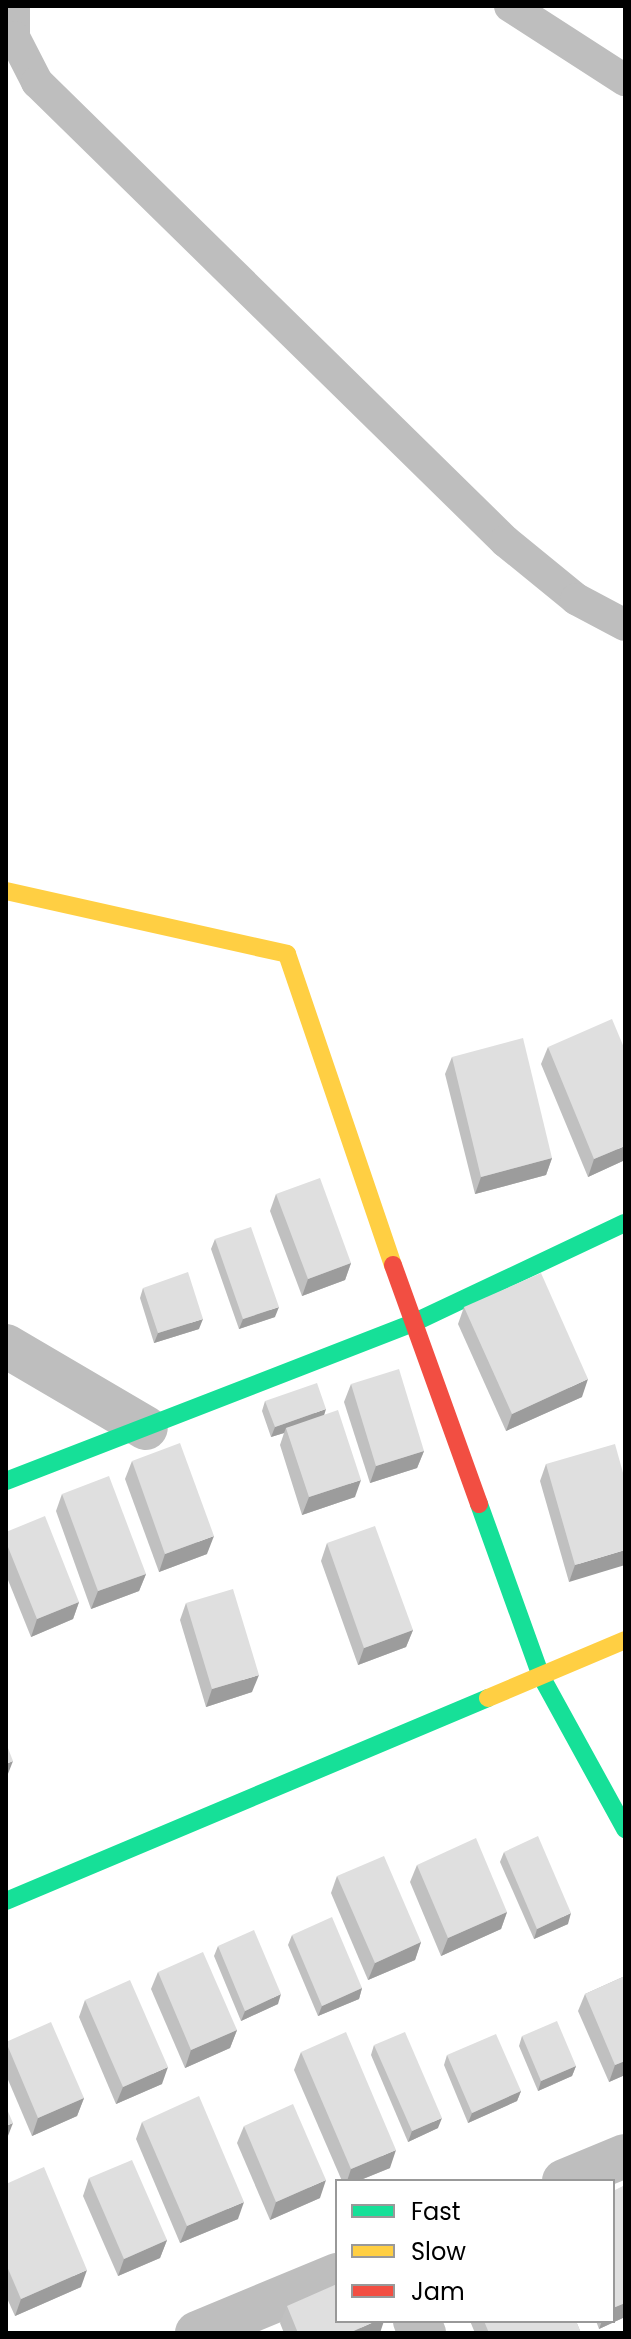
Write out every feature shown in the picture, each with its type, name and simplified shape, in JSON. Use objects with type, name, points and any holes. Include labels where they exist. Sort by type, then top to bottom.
[{"type":"street","points":[[6,891],[287,954],[413,1323],[541,1676],[625,1829]]},
{"type":"street","points":[[6,1481],[413,1323],[625,1223]]},
{"type":"street","points":[[6,1346],[146,1428]]},
{"type":"street","points":[[6,1901],[625,1640]]},
{"type":"street","points":[[569,2179],[625,2156]]},
{"type":"street","points":[[197,2333],[335,2276]]},
{"type":"lane","points":[[14,6],[14,37],[37,82],[505,541],[576,599],[625,625]]},
{"type":"lane","points":[[510,6],[625,80]]},
{"type":"building","points":[[612,1019],[625,1050],[625,1146],[594,1159],[548,1047]]},
{"type":"building","points":[[523,1038],[552,1158],[481,1177],[452,1057]]},
{"type":"building","points":[[320,1178],[351,1263],[308,1279],[276,1194]]},
{"type":"building","points":[[251,1227],[279,1307],[243,1319],[215,1239]]},
{"type":"building","points":[[188,1272],[203,1319],[158,1333],[143,1288]]},
{"type":"building","points":[[541,1273],[588,1379],[512,1414],[464,1307]]},
{"type":"building","points":[[399,1369],[424,1451],[376,1466],[351,1384]]},
{"type":"building","points":[[317,1383],[326,1409],[275,1427],[265,1401]]},
{"type":"building","points":[[338,1410],[361,1480],[309,1497],[286,1428]]},
{"type":"building","points":[[180,1443],[214,1536],[165,1554],[132,1461]]},
{"type":"building","points":[[615,1444],[625,1480],[625,1550],[575,1565],[546,1464]]},
{"type":"building","points":[[109,1476],[146,1574],[98,1591],[62,1494]]},
{"type":"building","points":[[45,1516],[79,1602],[37,1619],[6,1542],[6,1532]]},
{"type":"building","points":[[375,1526],[413,1630],[364,1648],[327,1543]]},
{"type":"building","points":[[233,1589],[259,1675],[212,1689],[186,1603]]},
{"type":"building","points":[[6,1743],[13,1761],[6,1764]]},
{"type":"building","points":[[538,1836],[571,1913],[537,1929],[504,1852]]},
{"type":"building","points":[[476,1838],[507,1912],[448,1938],[417,1865]]},
{"type":"building","points":[[384,1856],[421,1942],[375,1963],[337,1876]]},
{"type":"building","points":[[332,1917],[362,1988],[322,2006],[292,1935]]},
{"type":"building","points":[[254,1930],[281,1994],[245,2011],[218,1946]]},
{"type":"building","points":[[203,1952],[237,2030],[191,2050],[158,1972]]},
{"type":"building","points":[[625,1976],[625,2061],[615,2065],[585,1994]]},
{"type":"building","points":[[130,1980],[168,2067],[123,2087],[85,2000]]},
{"type":"building","points":[[557,2021],[576,2066],[541,2081],[522,2036]]},
{"type":"building","points":[[51,2022],[84,2098],[38,2118],[6,2042]]},
{"type":"building","points":[[346,2032],[396,2150],[351,2169],[301,2052]]},
{"type":"building","points":[[405,2032],[442,2118],[412,2131],[374,2045]]},
{"type":"building","points":[[496,2034],[521,2091],[472,2113],[447,2055]]},
{"type":"building","points":[[199,2096],[244,2202],[187,2226],[142,2122]]},
{"type":"building","points":[[293,2104],[326,2180],[276,2202],[244,2126]]},
{"type":"building","points":[[6,2107],[13,2123],[6,2126]]},
{"type":"building","points":[[132,2160],[167,2240],[124,2259],[89,2178]]},
{"type":"building","points":[[44,2167],[87,2270],[21,2299],[6,2264],[6,2184]]},
{"type":"building","points":[[625,2185],[625,2303],[615,2307],[615,2190]]},
{"type":"building","points":[[335,2285],[335,2323],[372,2323],[349,2333],[298,2333],[287,2306]]},
{"type":"building","points":[[485,2323],[577,2323],[581,2333],[489,2333]]},
{"type":"traffic: fast","points":[[6,1481],[413,1323],[625,1223]]},
{"type":"traffic: fast","points":[[479,1504],[541,1676],[625,1829]]},
{"type":"traffic: fast","points":[[6,1901],[488,1698]]},
{"type":"traffic: slow","points":[[6,891],[287,954],[393,1265]]},
{"type":"traffic: slow","points":[[488,1698],[625,1640]]},
{"type":"traffic: jam","points":[[393,1265],[479,1504]]}]
